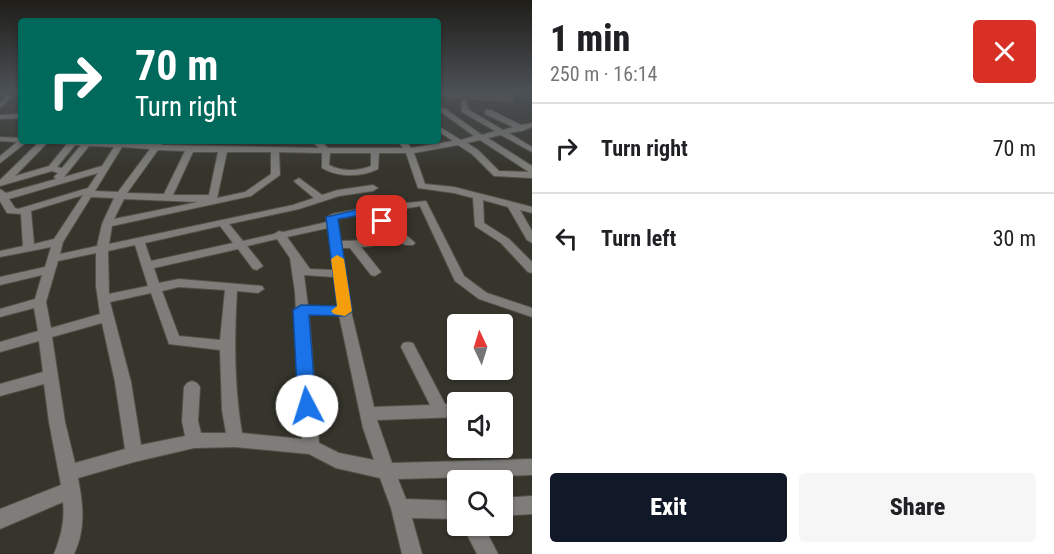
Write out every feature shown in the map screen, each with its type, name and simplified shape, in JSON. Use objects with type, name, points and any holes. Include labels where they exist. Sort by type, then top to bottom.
[{"type":"street","points":[[453,117],[478,137],[495,145],[532,170]]},
{"type":"street","points":[[475,117],[499,133],[532,150]]},
{"type":"street","points":[[498,117],[532,134]]},
{"type":"street","points":[[98,144],[119,146],[158,144],[190,149],[223,150],[409,151],[461,142],[532,125]]},
{"type":"street","points":[[441,130],[461,142],[497,174],[532,176]]},
{"type":"street","points":[[0,139],[18,140]]},
{"type":"street","points":[[0,160],[13,153],[20,144]]},
{"type":"street","points":[[2,182],[42,144]]},
{"type":"street","points":[[2,182],[52,168],[73,144]]},
{"type":"street","points":[[57,180],[86,144]]},
{"type":"street","points":[[134,454],[123,384],[103,299],[99,267],[107,224],[122,194],[158,144]]},
{"type":"street","points":[[292,144],[298,150]]},
{"type":"street","points":[[319,144],[326,150]]},
{"type":"street","points":[[348,144],[355,150]]},
{"type":"street","points":[[404,144],[409,151],[421,186],[423,203],[459,278],[483,296],[532,313]]},
{"type":"street","points":[[64,554],[73,530],[70,481],[40,302],[58,242],[119,146]]},
{"type":"street","points":[[167,198],[190,149]]},
{"type":"street","points":[[107,224],[248,194],[275,175],[275,149]]},
{"type":"street","points":[[104,168],[1,196],[11,211],[26,211],[89,192],[167,198],[213,197],[223,150]]},
{"type":"street","points":[[326,150],[325,166],[328,169],[362,172],[375,167],[375,151]]},
{"type":"street","points":[[52,168],[64,172]]},
{"type":"street","points":[[299,181],[321,199]]},
{"type":"street","points":[[421,186],[447,189],[532,210]]},
{"type":"street","points":[[0,281],[102,249],[373,188]]},
{"type":"street","points":[[478,197],[479,224],[505,241],[532,269]]},
{"type":"street","points":[[412,554],[400,508],[368,414],[345,311],[331,224],[334,215],[423,203]]},
{"type":"street","points":[[513,207],[532,240]]},
{"type":"street","points":[[369,210],[409,243]]},
{"type":"street","points":[[26,211],[29,248]]},
{"type":"street","points":[[223,223],[257,266]]},
{"type":"street","points":[[147,266],[279,234],[331,224]]},
{"type":"street","points":[[279,234],[306,273],[340,274]]},
{"type":"street","points":[[139,241],[174,340],[227,346]]},
{"type":"street","points":[[0,254],[58,242]]},
{"type":"street","points":[[335,245],[373,243]]},
{"type":"street","points":[[353,244],[375,272]]},
{"type":"street","points":[[295,260],[301,310],[310,447]]},
{"type":"street","points":[[103,299],[154,287],[189,283],[258,289]]},
{"type":"street","points":[[231,287],[227,346],[230,410],[235,440]]},
{"type":"street","points":[[0,313],[40,302]]},
{"type":"street","points":[[301,310],[345,311]]},
{"type":"street","points":[[0,347],[107,317]]},
{"type":"street","points":[[408,347],[441,411]]},
{"type":"street","points":[[0,390],[51,376]]},
{"type":"street","points":[[192,387],[190,421],[194,441]]},
{"type":"street","points":[[368,414],[447,411]]},
{"type":"street","points":[[0,519],[70,481],[134,454],[194,441],[235,440],[310,447],[336,460],[387,471],[447,474]]},
{"type":"street","points":[[486,470],[515,465],[532,467]]},
{"type":"street","points":[[513,506],[532,505]]},
{"type":"street","points":[[400,508],[447,510]]},
{"type":"street","points":[[478,536],[488,554]]},
{"type":"slow traffic","points":[[337,259],[345,311],[339,311]]},
{"type":"route","points":[[307,406],[301,310],[345,311],[331,219],[334,215],[369,210],[382,221]]}]
